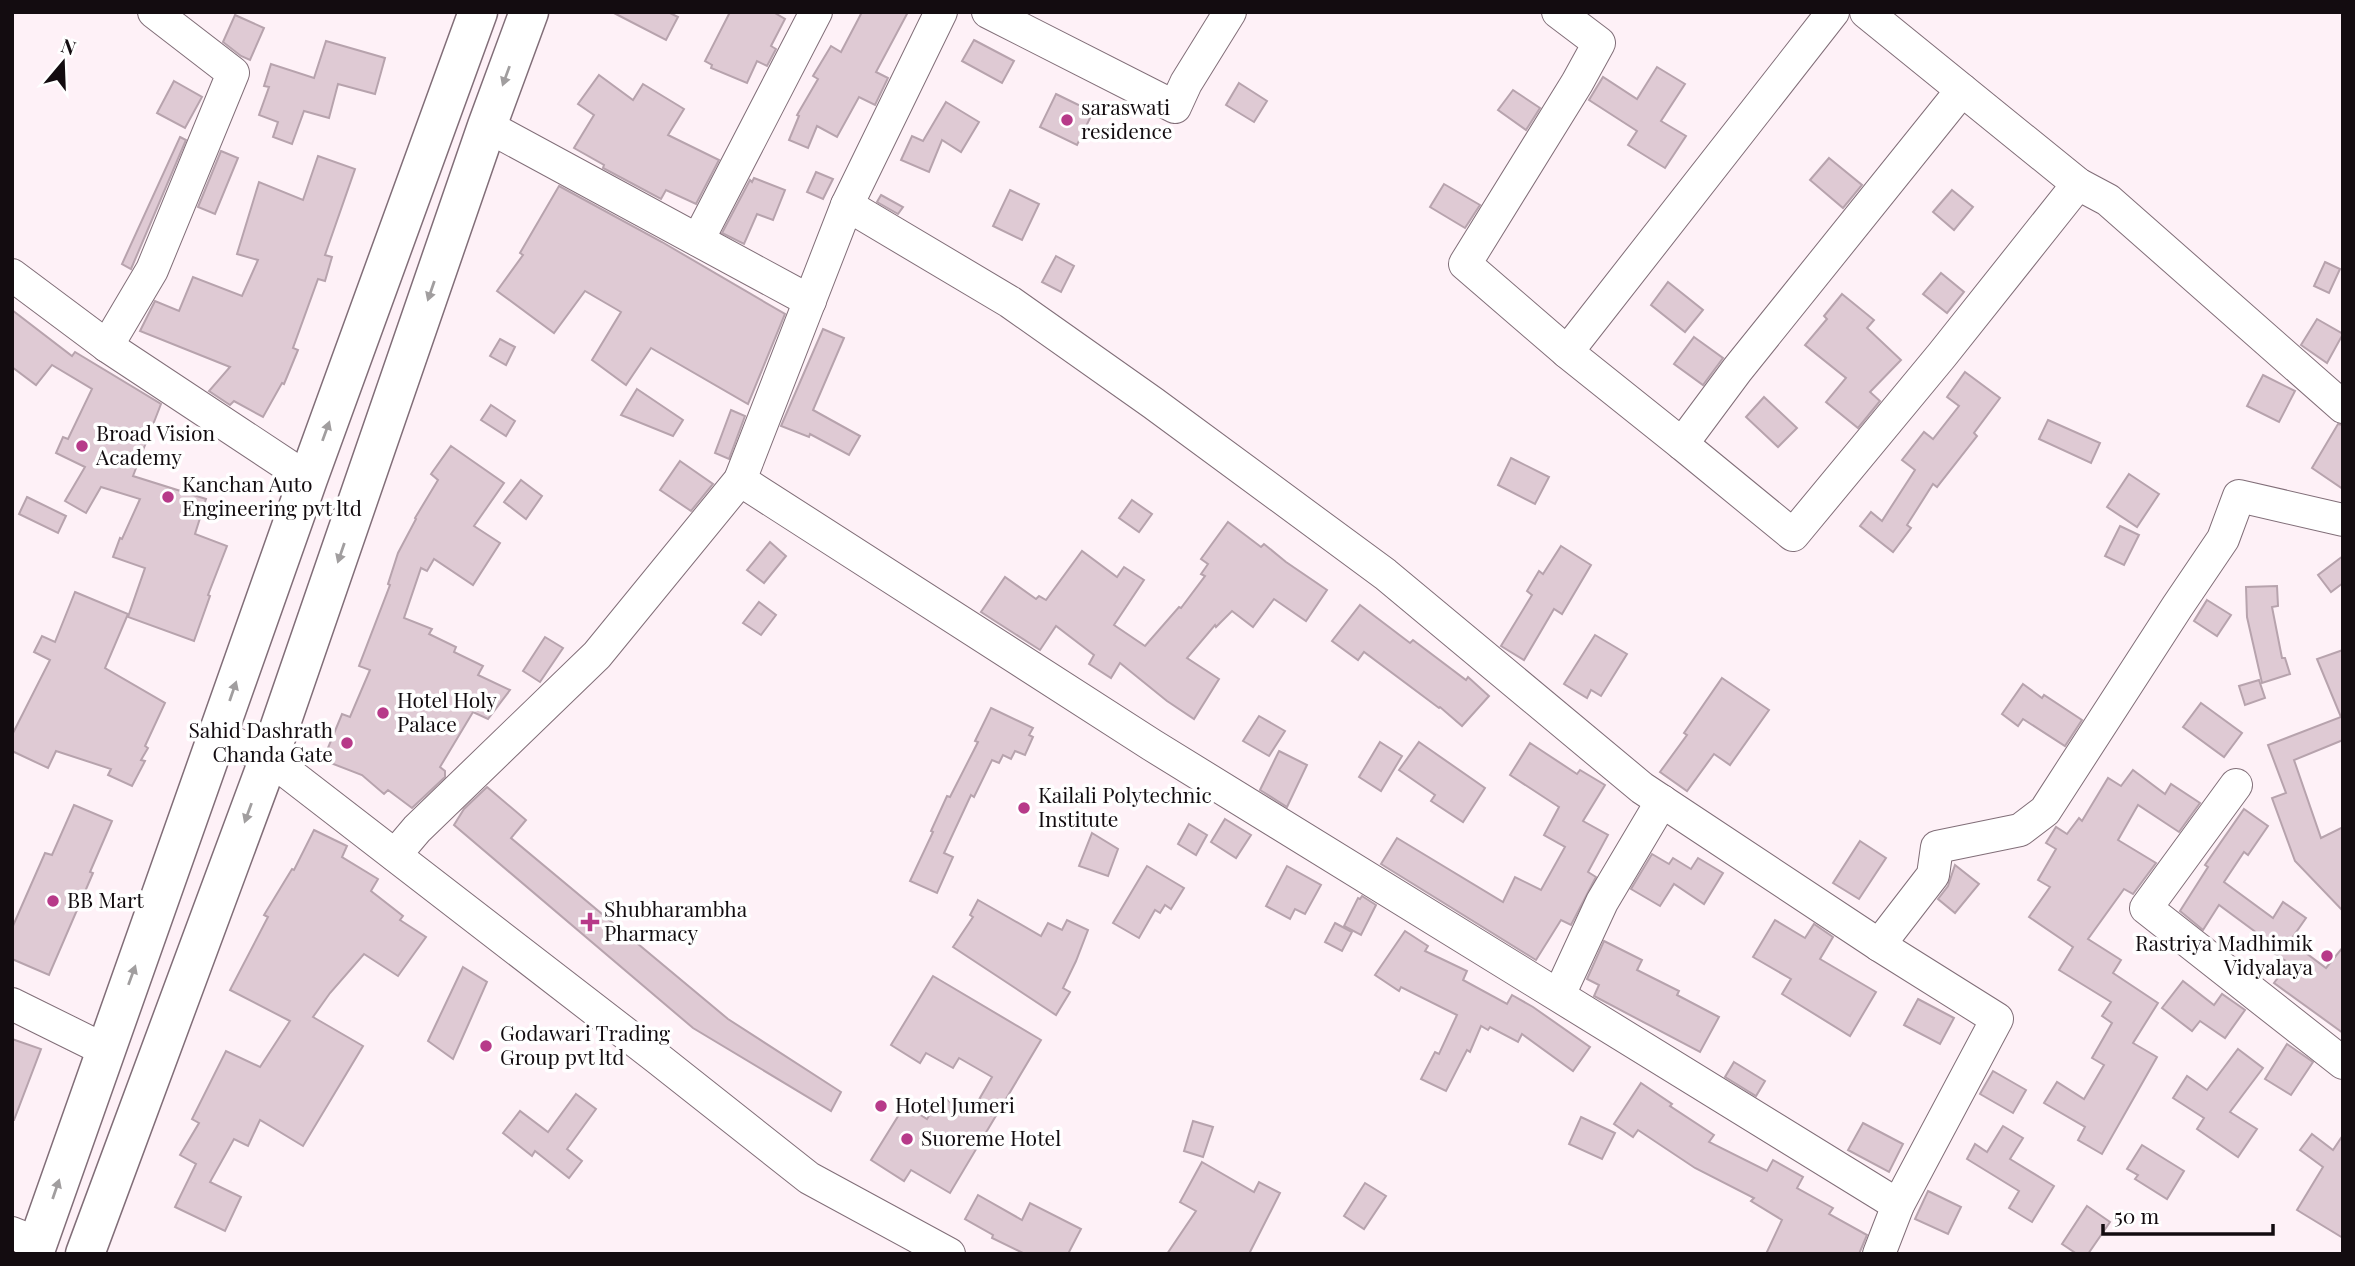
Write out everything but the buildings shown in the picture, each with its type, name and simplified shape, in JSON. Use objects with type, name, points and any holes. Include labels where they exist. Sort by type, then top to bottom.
[{"type":"highway","points":[[28,1243],[105,1050],[478,12]]},
{"type":"highway","points":[[85,1254],[269,758],[487,126],[529,12]]},
{"type":"street","points":[[107,346],[152,270],[233,73],[154,12]]},
{"type":"street","points":[[698,240],[816,12]]},
{"type":"street","points":[[395,855],[416,829],[597,655],[740,480],[847,205],[941,12]]},
{"type":"street","points":[[988,12],[1175,107],[1186,83],[1230,12]]},
{"type":"street","points":[[1558,12],[1599,43],[1465,264],[1566,352],[1793,535],[1942,355],[2078,184]]},
{"type":"street","points":[[1566,352],[1833,12]]},
{"type":"street","points":[[1866,12],[2078,184],[2108,200],[2343,407]]},
{"type":"street","points":[[1682,444],[1746,359],[1962,90]]},
{"type":"street","points":[[487,126],[810,301]]},
{"type":"street","points":[[847,205],[1010,302],[1164,411],[1385,574],[1625,774],[1662,801],[1879,946],[1997,1019],[1898,1205],[1879,1254]]},
{"type":"street","points":[[12,275],[107,346],[308,479]]},
{"type":"street","points":[[740,480],[1152,745],[1898,1205]]},
{"type":"street","points":[[1879,946],[1933,875],[1937,847],[2020,830],[2045,811],[2177,607],[2224,540],[2239,496],[2343,520]]},
{"type":"street","points":[[218,736],[269,758],[808,1178],[949,1254]]},
{"type":"street","points":[[2236,785],[2146,908],[2343,1063]]},
{"type":"street","points":[[1559,995],[1602,902],[1662,801]]},
{"type":"street","points":[[12,1004],[105,1050]]},
{"type":"place","name":"saraswati residence","points":[[1067,120]]},
{"type":"place","name":"Broad Vision Academy","points":[[82,446]]},
{"type":"place","name":"Kanchan Auto Engineering pvt ltd","points":[[168,497]]},
{"type":"place","name":"Hotel Holy Palace","points":[[383,713]]},
{"type":"place","name":"Sahid Dashrath Chanda Gate","points":[[347,743]]},
{"type":"place","name":"Kailali Polytechnic Institute","points":[[1024,808]]},
{"type":"place","name":"BB Mart","points":[[53,901]]},
{"type":"place","name":"Shubharambha Pharmacy","points":[[590,922]]},
{"type":"place","name":"Rastriya Madhimik Vidyalaya","points":[[2327,956]]},
{"type":"place","name":"Godawari Trading Group pvt ltd","points":[[486,1046]]},
{"type":"place","name":"Hotel Jumeri","points":[[881,1106]]},
{"type":"place","name":"Suoreme Hotel","points":[[907,1139]]}]
